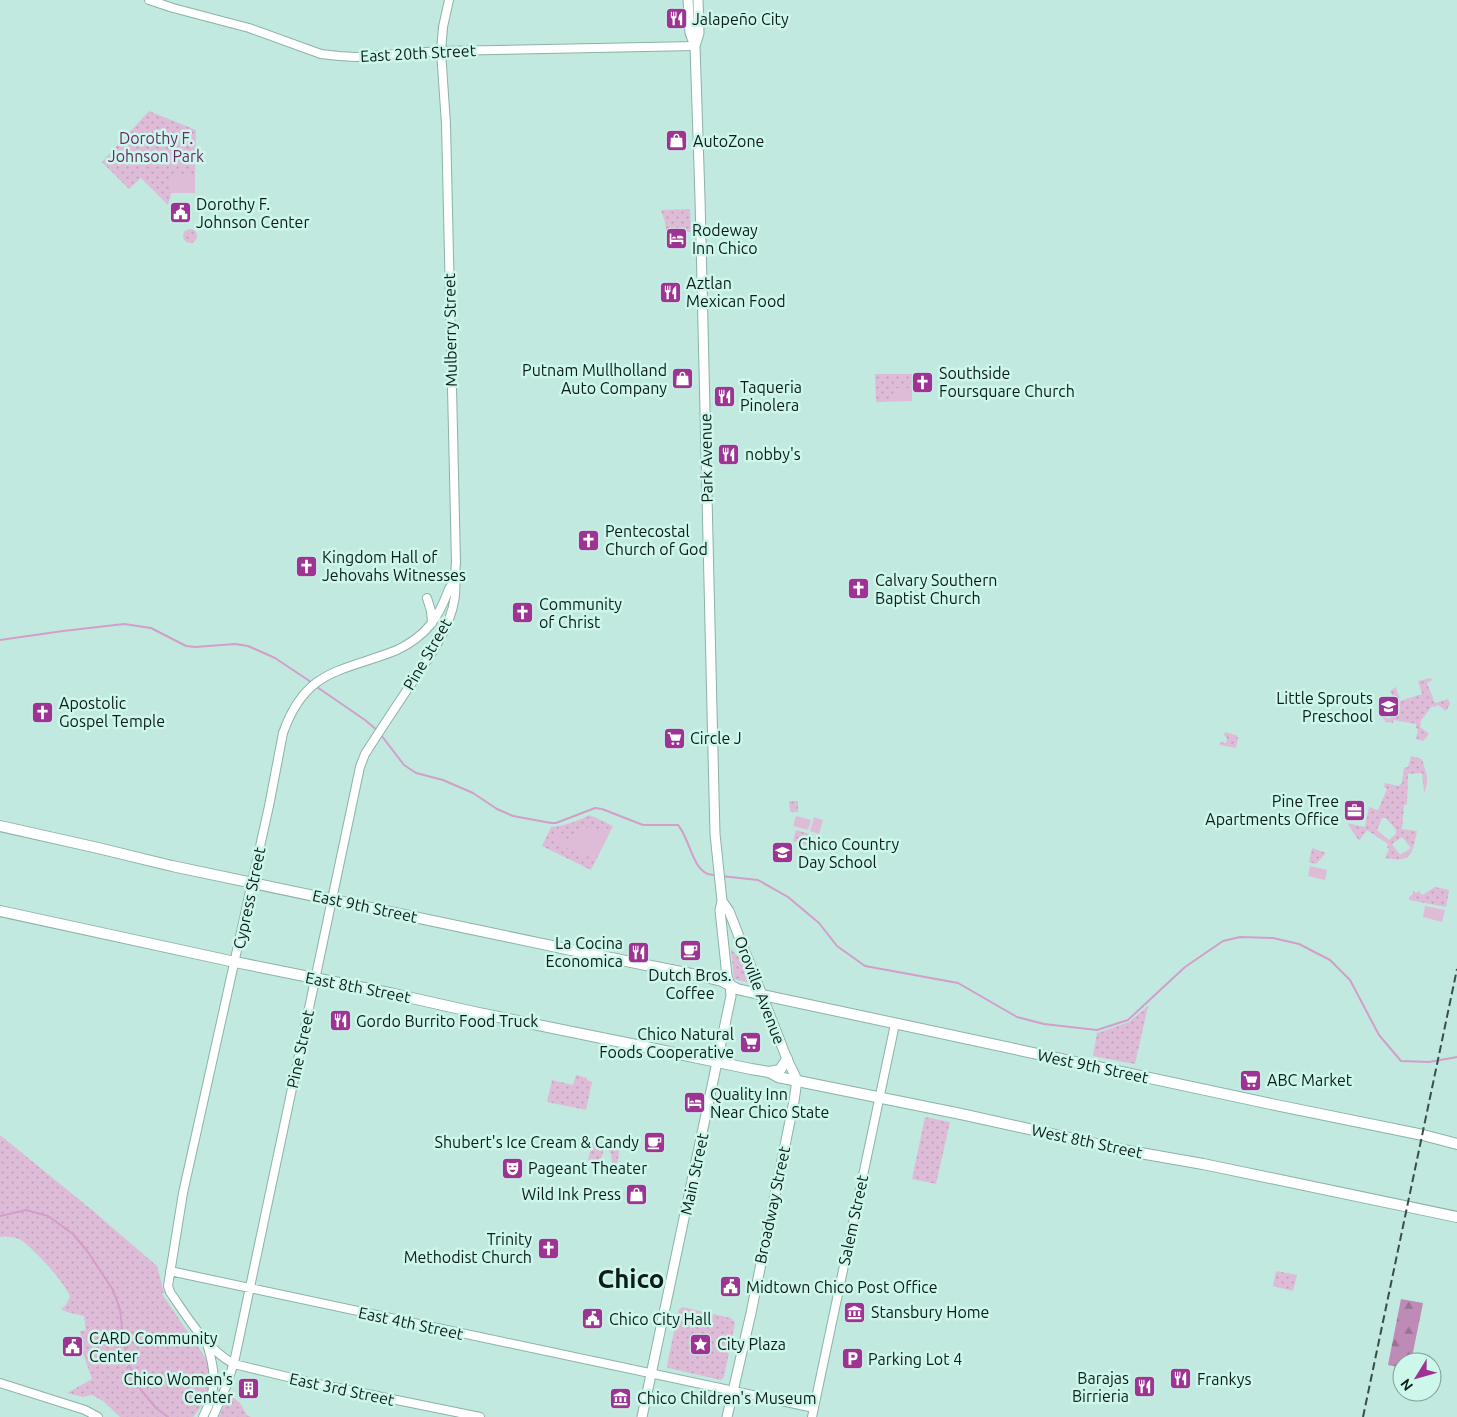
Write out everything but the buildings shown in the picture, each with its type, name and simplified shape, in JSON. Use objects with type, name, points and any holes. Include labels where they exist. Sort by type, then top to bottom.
[{"type":"main road","name":"Park Avenue","points":[[688,0],[690,32],[695,46],[713,786],[722,901]]},
{"type":"main road","name":"Park Avenue","points":[[695,46],[699,33],[698,0]]},
{"type":"main road","name":"East 9th Street","points":[[0,826],[172,866],[701,976],[730,985]]},
{"type":"main road","name":"Main Street","points":[[642,1417],[731,996],[720,910],[722,901]]},
{"type":"main road","name":"Oroville Avenue","points":[[722,901],[729,911],[787,1060],[797,1080]]},
{"type":"main road","name":"East 8th Street","points":[[0,911],[717,1062]]},
{"type":"main road","name":"West 9th Street","points":[[730,985],[736,989],[763,995],[1423,1135],[1457,1144]]},
{"type":"main road","points":[[769,1072],[780,1070],[787,1060]]},
{"type":"main road","name":"West 8th Street","points":[[717,1062],[769,1072],[778,1077],[1123,1150],[1203,1164],[1457,1218]]},
{"type":"main road","name":"Broadway Street","points":[[728,1417],[751,1313],[797,1080]]},
{"type":"street","name":"East 20th Street","points":[[149,0],[249,28],[322,54],[355,58],[441,51],[695,46]]},
{"type":"street","name":"Mulberry Street","points":[[443,606],[450,586],[455,579],[456,563],[446,124],[441,51],[443,27],[449,0]]},
{"type":"street","name":"Pine Street","points":[[213,1417],[234,1364],[360,767],[365,754],[441,637],[454,602],[455,579]]},
{"type":"street","points":[[427,598],[432,623]]},
{"type":"street","name":"Cypress Street","points":[[207,1342],[170,1292],[168,1286],[183,1193],[269,806],[283,732],[299,700],[321,679],[340,669],[397,650],[414,640],[432,623],[443,606]]},
{"type":"street","name":"Salem Street","points":[[812,1417],[896,1024]]},
{"type":"street","name":"East 4th Street","points":[[170,1271],[814,1408]]},
{"type":"street","points":[[207,1342],[225,1360],[234,1364]]},
{"type":"street","points":[[203,1417],[211,1400],[214,1380],[213,1366],[207,1342]]},
{"type":"street","name":"East 3rd Street","points":[[234,1364],[313,1383],[480,1417]]},
{"type":"street","points":[[0,1383],[98,1417]]},
{"type":"green space","name":"Dorothy F. Johnson Park","points":[[149,111],[196,130],[195,175],[171,176],[171,195],[168,205],[141,178],[129,189],[102,162]]},
{"type":"green space","points":[[171,175],[195,175],[195,193],[171,193]]},
{"type":"green space","points":[[690,209],[691,232],[666,232],[661,210]]},
{"type":"green space","points":[[187,229],[193,229],[197,236],[193,243],[187,243],[183,239],[183,233]]},
{"type":"green space","points":[[875,374],[912,374],[912,401],[876,402]]},
{"type":"green space","points":[[893,388],[912,388],[912,401],[894,401]]},
{"type":"green space","points":[[1431,678],[1432,680],[1427,683],[1435,703],[1448,699],[1450,704],[1446,711],[1438,705],[1432,706],[1420,722],[1420,727],[1429,734],[1423,741],[1416,739],[1418,729],[1416,724],[1394,720],[1393,723],[1386,723],[1377,707],[1388,719],[1395,715],[1393,713],[1400,708],[1390,691],[1396,687],[1400,701],[1422,694],[1418,681]]},
{"type":"green space","points":[[1225,732],[1236,735],[1238,738],[1236,748],[1220,745],[1220,742],[1226,743]]},
{"type":"green space","points":[[1411,756],[1422,759],[1427,780],[1424,793],[1422,773],[1408,774],[1407,804],[1404,805],[1402,829],[1417,831],[1414,846],[1406,858],[1385,858],[1389,849],[1387,847],[1388,844],[1367,830],[1359,841],[1347,823],[1365,827],[1369,807],[1378,810],[1387,789],[1384,787],[1385,783],[1398,786],[1402,783],[1404,768],[1408,767]],"holes":[[[1382,818],[1386,818],[1396,830],[1396,834],[1389,840],[1377,830]],[[1402,837],[1411,848],[1400,855],[1392,844]]]},
{"type":"green space","points":[[789,801],[798,801],[798,812],[790,811]]},
{"type":"green space","points":[[590,815],[613,826],[591,870],[542,846],[551,827],[571,823]]},
{"type":"green space","points":[[796,816],[811,820],[808,830],[793,826]]},
{"type":"green space","points":[[814,817],[823,820],[819,834],[810,831]]},
{"type":"green space","points":[[591,826],[609,834],[599,854],[595,856],[585,853],[583,856],[550,839],[553,834],[566,839],[570,838]]},
{"type":"green space","points":[[796,830],[813,835],[809,846],[793,841]]},
{"type":"green space","points":[[1312,848],[1326,853],[1316,864],[1309,862]]},
{"type":"green space","points":[[1310,866],[1327,870],[1325,880],[1308,876]]},
{"type":"green space","points":[[1435,887],[1449,890],[1446,907],[1409,900],[1413,891],[1416,893],[1419,891],[1422,895]]},
{"type":"green space","points":[[1425,906],[1445,910],[1442,922],[1423,917]]},
{"type":"green space","points":[[731,949],[741,960],[750,983],[734,979]]},
{"type":"green space","points":[[1148,1006],[1135,1064],[1093,1056],[1097,1033],[1129,1022]]},
{"type":"green space","points":[[576,1075],[587,1078],[587,1080],[592,1082],[586,1110],[547,1102],[552,1080],[573,1085]]},
{"type":"green space","points":[[925,1117],[950,1122],[936,1184],[912,1179]]},
{"type":"green space","points":[[0,1135],[157,1266],[164,1292],[162,1294],[207,1360],[210,1373],[209,1388],[205,1401],[193,1417],[120,1417],[103,1401],[92,1395],[83,1397],[67,1393],[92,1379],[83,1354],[80,1331],[86,1330],[84,1316],[61,1309],[66,1305],[70,1297],[56,1275],[32,1249],[19,1239],[0,1237]]},
{"type":"green space","points":[[592,1143],[603,1146],[601,1160],[598,1162],[599,1167],[590,1165],[591,1161],[588,1160]]},
{"type":"green space","points":[[609,1145],[620,1148],[617,1164],[612,1162],[611,1153],[606,1149]]},
{"type":"green space","points":[[1276,1271],[1297,1275],[1293,1291],[1273,1286]]},
{"type":"green space","points":[[1401,1299],[1423,1303],[1413,1352],[1392,1352],[1392,1366],[1388,1365]]},
{"type":"green space","name":"City Plaza","points":[[682,1307],[731,1318],[735,1323],[724,1377],[721,1380],[668,1368],[678,1311]]},
{"type":"green space","points":[[229,1394],[240,1403],[247,1415],[251,1417],[219,1417]]},
{"type":"waterway","points":[[0,640],[124,624],[151,628],[186,646],[235,644],[248,646],[275,658],[311,682]]},
{"type":"waterway","points":[[317,687],[378,731]]},
{"type":"waterway","points":[[381,735],[404,765],[416,773],[443,780],[473,793],[497,809],[513,816],[556,823],[595,808],[643,825],[678,825],[698,866],[708,874],[717,875]]},
{"type":"waterway","points":[[721,876],[758,880],[788,897],[819,923],[837,946],[865,966],[958,983],[1017,1017],[1044,1024],[1097,1030],[1128,1020],[1185,967],[1223,941],[1240,937],[1273,938],[1299,944],[1330,960],[1350,980],[1379,1035],[1401,1061],[1429,1062],[1457,1057]]},
{"type":"waterway","points":[[0,1216],[26,1210],[48,1216],[73,1234],[88,1252],[113,1290],[120,1309],[123,1338],[129,1365],[141,1390],[156,1408],[168,1417]]},
{"type":"railway","points":[[1363,1417],[1457,969]]},
{"type":"place","name":"Jalapeño City","points":[[676,19]]},
{"type":"place","name":"AutoZone","points":[[677,141]]},
{"type":"place","name":"Dorothy F. Johnson Center","points":[[180,213]]},
{"type":"place","name":"Rodeway Inn Chico","points":[[676,239]]},
{"type":"place","name":"Aztlan Mexican Food","points":[[670,292]]},
{"type":"place","name":"Putnam Mullholland Auto Company","points":[[683,379]]},
{"type":"place","name":"Southside Foursquare Church","points":[[923,382]]},
{"type":"place","name":"Taqueria Pinolera","points":[[724,396]]},
{"type":"place","name":"nobby's","points":[[729,454]]},
{"type":"place","name":"Pentecostal Church of God","points":[[589,540]]},
{"type":"place","name":"Kingdom Hall of Jehovahs Witnesses","points":[[306,566]]},
{"type":"place","name":"Calvary Southern Baptist Church","points":[[859,589]]},
{"type":"place","name":"Community of Christ","points":[[523,613]]},
{"type":"place","name":"Little Sprouts Preschool","points":[[1389,707]]},
{"type":"place","name":"Apostolic Gospel Temple","points":[[43,712]]},
{"type":"place","name":"Circle J","points":[[674,738]]},
{"type":"place","name":"Pine Tree Apartments Office","points":[[1355,810]]},
{"type":"place","name":"Chico Country Day School","points":[[782,853]]},
{"type":"place","name":"Dutch Bros. Coffee","points":[[690,951]]},
{"type":"place","name":"La Cocina Economica","points":[[639,952]]},
{"type":"place","name":"Gordo Burrito Food Truck","points":[[340,1021]]},
{"type":"place","name":"Chico Natural Foods Cooperative","points":[[750,1043]]},
{"type":"place","name":"ABC Market","points":[[1251,1080]]},
{"type":"place","name":"Quality Inn Near Chico State","points":[[694,1103]]},
{"type":"place","name":"Shubert's Ice Cream & Candy","points":[[655,1142]]},
{"type":"place","name":"Pageant Theater","points":[[512,1168]]},
{"type":"place","name":"Wild Ink Press","points":[[637,1194]]},
{"type":"place","name":"Trinity Methodist Church","points":[[548,1248]]},
{"type":"place","name":"Midtown Chico Post Office","points":[[730,1287]]},
{"type":"place","name":"Stansbury Home","points":[[855,1312]]},
{"type":"place","name":"Chico City Hall","points":[[593,1319]]},
{"type":"place","name":"City Plaza","points":[[701,1344]]},
{"type":"place","name":"CARD Community Center","points":[[73,1347]]},
{"type":"place","name":"Parking Lot 4","points":[[852,1359]]},
{"type":"place","name":"Frankys","points":[[1181,1379]]},
{"type":"place","name":"Barajas Birrieria","points":[[1145,1387]]},
{"type":"place","name":"Chico Women's Center","points":[[249,1388]]},
{"type":"place","name":"Chico Children's Museum","points":[[621,1398]]},
{"type":"district","name":"Chico","points":[[631,1278]]}]
